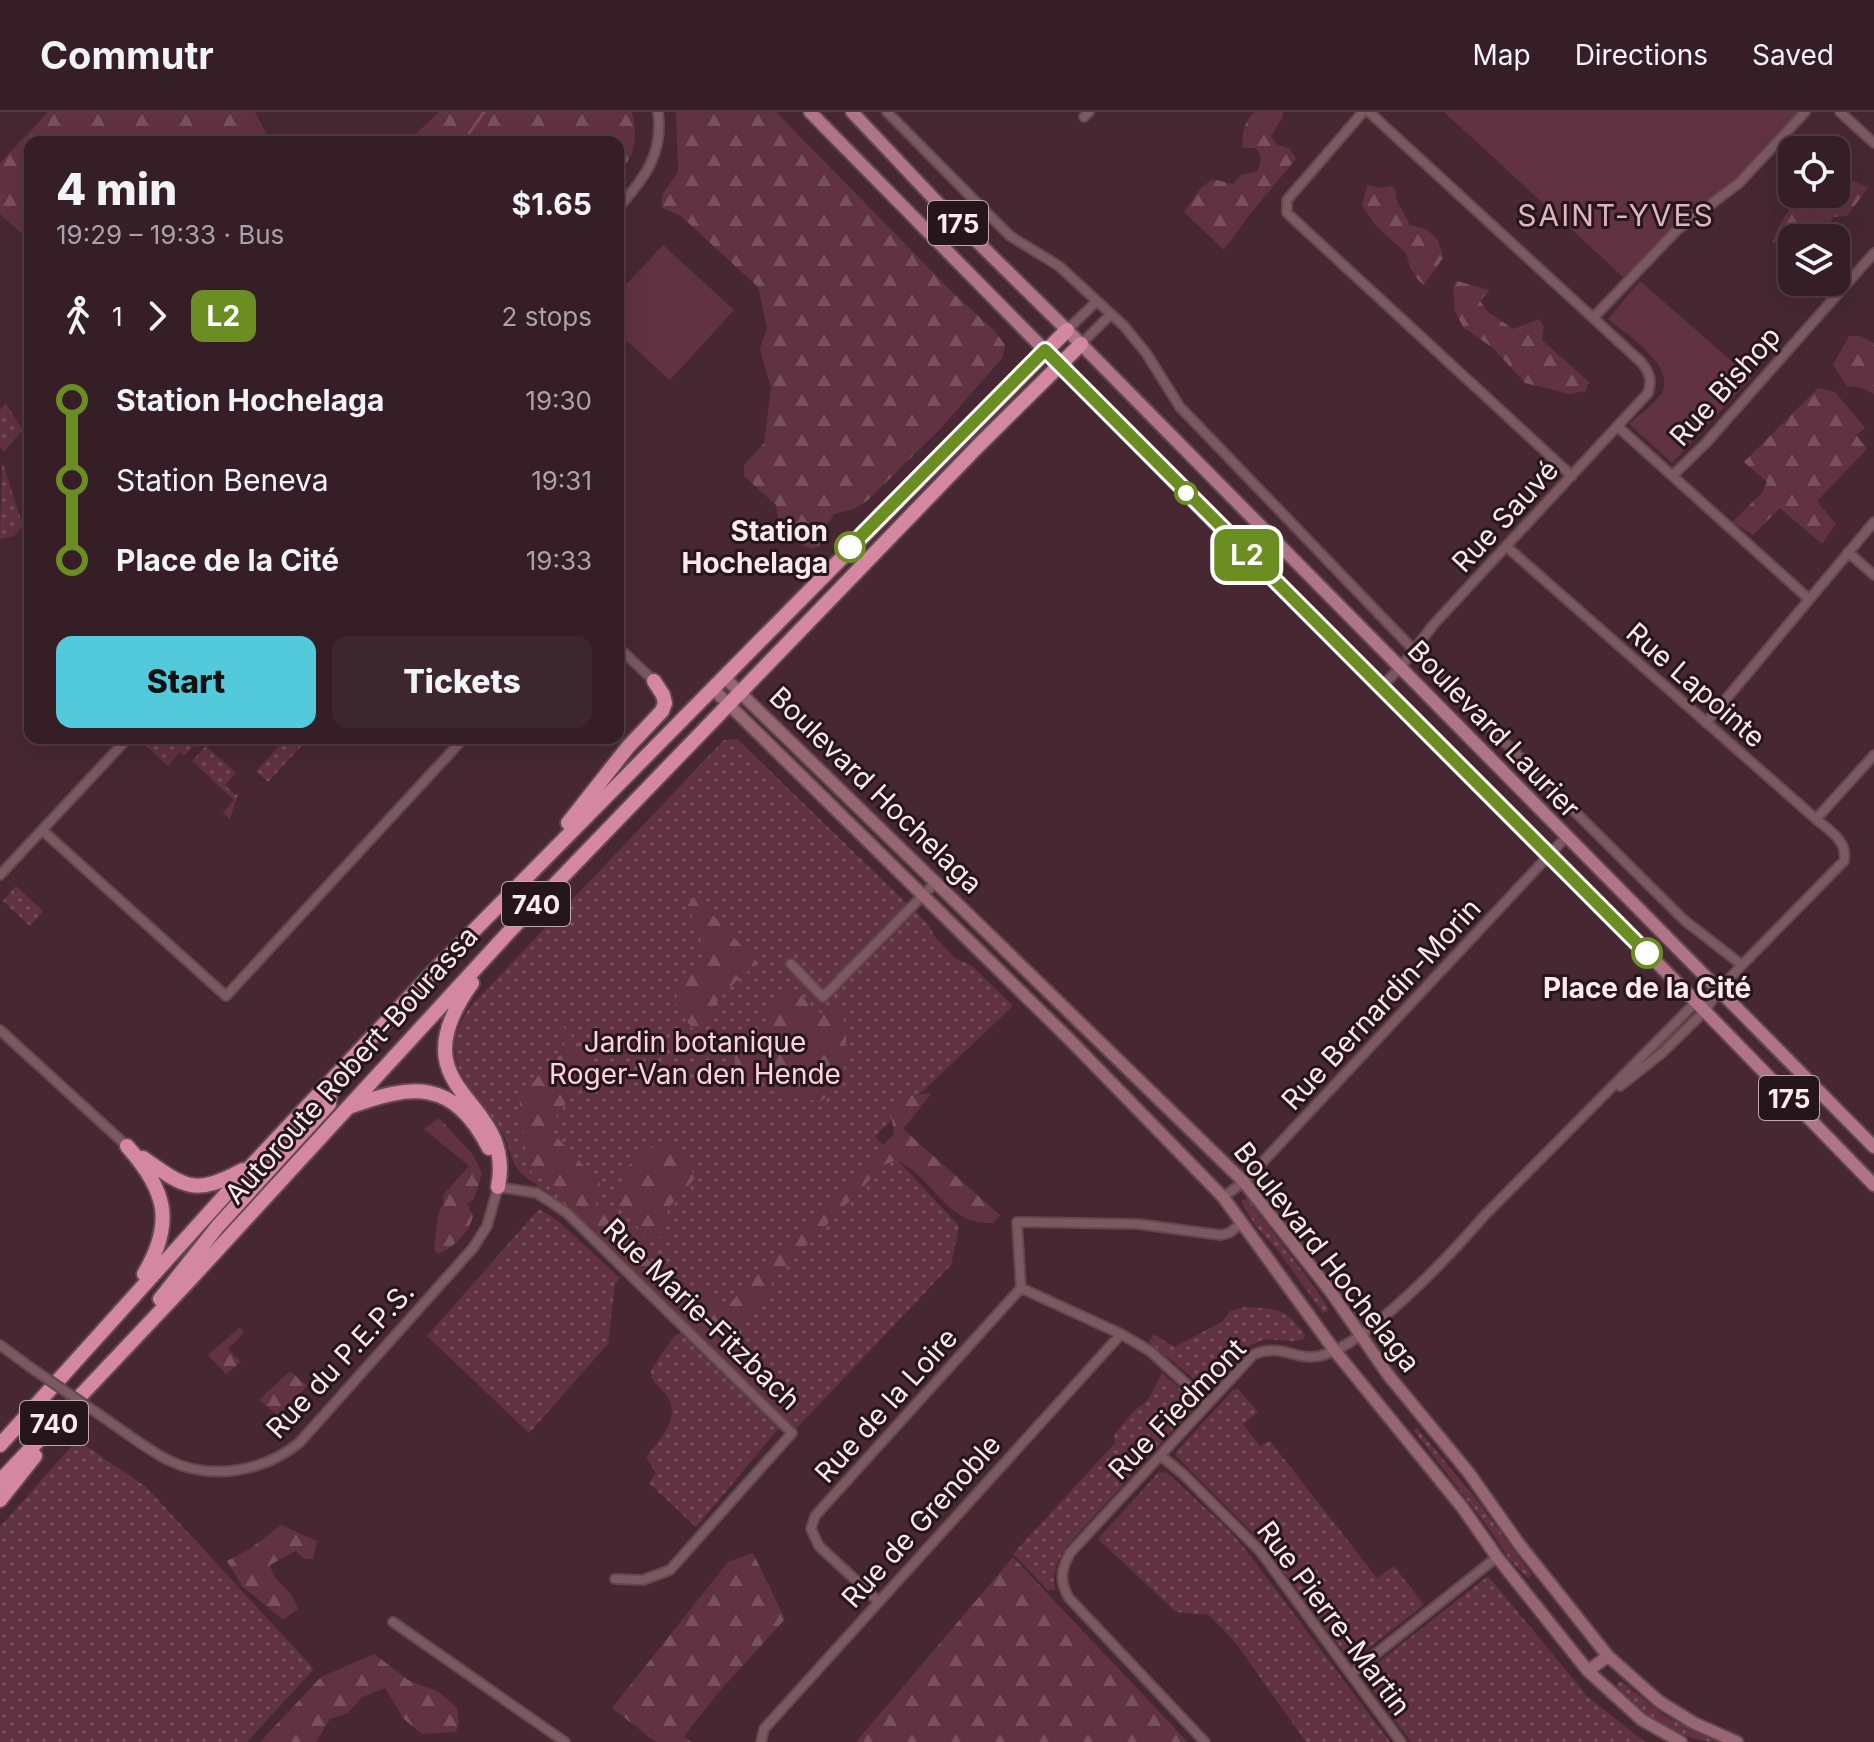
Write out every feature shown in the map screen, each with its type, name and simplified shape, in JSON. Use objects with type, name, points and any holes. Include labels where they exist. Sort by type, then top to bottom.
[{"type":"highway","name":"Autoroute Robert-Bourassa","points":[[0,1442],[325,1086],[481,923],[1067,330]]},
{"type":"highway","name":"Autoroute Robert-Bourassa","points":[[0,1481],[187,1283],[508,933],[1081,344]]},
{"type":"highway","points":[[481,923],[662,711],[665,703],[663,695],[654,681]]},
{"type":"highway","points":[[498,1187],[502,1166],[499,1150],[488,1126],[454,1084],[445,1056],[445,1044],[450,1018],[459,1001],[508,933]]},
{"type":"highway","points":[[0,1500],[218,1226],[329,1104],[330,1093],[325,1086]]},
{"type":"highway","points":[[346,1108],[399,1091],[423,1091],[438,1096],[459,1108],[475,1125],[491,1152],[498,1187]]},
{"type":"highway","points":[[127,1146],[171,1178],[195,1186],[216,1184],[254,1163]]},
{"type":"highway","points":[[117,1313],[149,1266],[164,1227],[162,1204],[155,1184],[127,1146]]},
{"type":"main road","name":"Boulevard Laurier","points":[[810,112],[1218,526],[1700,1006],[1874,1185]]},
{"type":"main road","name":"Boulevard Laurier","points":[[852,112],[937,202],[1874,1147]]},
{"type":"main road","name":"Boulevard Hochelaga","points":[[724,677],[1244,1182],[1608,1656],[1660,1702],[1684,1718],[1737,1742]]},
{"type":"main road","name":"Boulevard Hochelaga","points":[[713,689],[1071,1041],[1223,1197],[1335,1351],[1462,1507],[1497,1557],[1588,1671],[1642,1720],[1681,1742]]},
{"type":"main road","points":[[1588,1671],[1608,1656]]},
{"type":"street","points":[[624,201],[652,164],[660,132],[658,112]]},
{"type":"street","points":[[1363,112],[1287,200],[1287,213],[1572,476]]},
{"type":"street","points":[[1369,112],[1593,318],[1677,230],[1739,183],[1805,112]]},
{"type":"street","points":[[1840,112],[1874,143]]},
{"type":"street","name":"Boulevard Laurier","points":[[890,113],[1010,236],[1059,266],[1111,314],[1146,353],[1180,407],[1414,649],[1684,920],[1742,965]]},
{"type":"street","name":"Rue Bishop","points":[[1672,476],[1705,444],[1874,253]]},
{"type":"street","points":[[1067,330],[1097,301]]},
{"type":"street","points":[[1081,344],[1111,314]]},
{"type":"street","name":"Rue Sauvé","points":[[1382,686],[1648,393],[1650,372],[1593,318]]},
{"type":"street","points":[[1617,426],[1809,599]]},
{"type":"street","points":[[1706,723],[1874,522]]},
{"type":"street","name":"Rue Lapointe","points":[[1507,547],[1842,842],[1846,852],[1844,861],[1742,965]]},
{"type":"street","points":[[1848,552],[1874,575]]},
{"type":"street","points":[[624,653],[654,681]]},
{"type":"street","points":[[0,875],[122,744]]},
{"type":"street","points":[[42,830],[226,996],[458,744]]},
{"type":"street","points":[[1816,819],[1874,755]]},
{"type":"street","name":"Rue Bernardin-Morin","points":[[1223,1197],[1244,1182],[1566,837]]},
{"type":"street","points":[[791,964],[823,997],[936,882]]},
{"type":"street","points":[[1718,991],[1742,965]]},
{"type":"street","name":"Rue Fiedmont","points":[[1205,1742],[1069,1598],[1061,1578],[1062,1567],[1070,1553],[1254,1354],[1268,1348],[1318,1357],[1360,1336],[1462,1242],[1485,1215],[1595,1107],[1718,991]]},
{"type":"street","points":[[0,1030],[127,1146]]},
{"type":"street","name":"Rue du P.E.P.S.","points":[[0,1345],[168,1460],[192,1469],[215,1471],[249,1468],[287,1452],[299,1443],[473,1248],[487,1226],[498,1187]]},
{"type":"street","name":"Rue Marie-Fitzbach","points":[[498,1187],[537,1193],[567,1213],[792,1433],[670,1570],[643,1580],[615,1579]]},
{"type":"street","points":[[1207,1403],[1150,1351],[1121,1334],[1021,1288],[1017,1222],[1138,1224],[1220,1235],[1229,1233],[1242,1223]]},
{"type":"street","name":"Rue de la Loire","points":[[878,1601],[819,1546],[811,1529],[815,1516],[1021,1288]]},
{"type":"street","name":"Rue de Grenoble","points":[[761,1742],[764,1729],[1121,1334]]},
{"type":"street","name":"Rue Pierre-Martin","points":[[1161,1456],[1260,1551],[1401,1742]]},
{"type":"street","points":[[1352,1673],[1497,1557]]},
{"type":"street","points":[[393,1622],[565,1742]]},
{"type":"green space","points":[[48,112],[255,112],[268,136],[25,136]]},
{"type":"green space","points":[[439,112],[632,112],[635,130],[632,153],[624,166],[624,136],[413,136]]},
{"type":"green space","points":[[676,112],[776,112],[953,293],[994,330],[1005,345],[1003,357],[942,427],[868,500],[854,509],[834,514],[819,546],[813,549],[787,533],[776,505],[744,476],[744,465],[764,443],[771,388],[760,349],[767,328],[758,287],[681,216],[661,207],[663,193],[678,172]]},
{"type":"green space","points":[[1254,112],[1283,112],[1271,136],[1277,145],[1289,148],[1296,159],[1224,250],[1184,212],[1201,188],[1212,179],[1233,184],[1241,175],[1258,171],[1261,157],[1256,148],[1243,148],[1242,143],[1244,129]]},
{"type":"green space","points":[[1444,112],[1803,112],[1778,136],[1747,174],[1674,228],[1623,277]]},
{"type":"green space","points":[[24,138],[24,236],[0,214],[0,163]]},
{"type":"green space","points":[[1850,179],[1868,188],[1847,216],[1834,217],[1828,224],[1780,224],[1790,208],[1850,208]]},
{"type":"green space","points":[[1367,185],[1380,188],[1392,186],[1410,225],[1424,229],[1437,239],[1443,258],[1424,285],[1410,267],[1406,253],[1376,226],[1362,205]]},
{"type":"green space","points":[[663,245],[734,310],[670,380],[624,338],[624,287]]},
{"type":"green space","points":[[1457,281],[1490,290],[1480,301],[1488,312],[1513,329],[1539,319],[1544,327],[1542,340],[1589,382],[1586,391],[1569,394],[1525,383],[1493,348],[1463,327],[1455,311],[1453,287]]},
{"type":"green space","points":[[1640,281],[1751,378],[1672,463],[1629,424],[1661,394],[1664,384],[1662,373],[1648,352],[1608,319]]},
{"type":"green space","points":[[1849,336],[1860,336],[1874,343],[1874,394],[1847,386],[1833,365]]},
{"type":"green space","points":[[1818,388],[1835,392],[1865,428],[1856,435],[1867,449],[1817,501],[1836,524],[1822,544],[1780,508],[1753,535],[1732,522],[1762,493],[1767,482],[1744,462]]},
{"type":"green space","points":[[6,404],[23,430],[4,451],[0,448],[0,410]]},
{"type":"green space","points":[[2,461],[23,526],[14,536],[0,539]]},
{"type":"green space","name":"Jardin botanique Roger-Van den Hende","points":[[737,739],[928,924],[935,937],[956,959],[971,965],[1013,1006],[875,1136],[959,1226],[951,1265],[792,1433],[548,1192],[517,1169],[504,1136],[471,1090],[456,1060],[455,1044],[459,1026],[471,1006],[724,740]]},
{"type":"green space","points":[[196,744],[184,756],[180,752],[168,766],[146,746]]},
{"type":"green space","points":[[281,744],[303,744],[268,782],[256,771]]},
{"type":"green space","points":[[206,746],[236,773],[225,785],[235,795],[238,794],[230,819],[223,813],[234,800],[192,761]]},
{"type":"green space","points":[[16,886],[43,911],[30,926],[3,901]]},
{"type":"green space","points":[[695,896],[758,963],[723,995],[699,1035],[675,1008],[680,977],[709,952],[701,941],[688,905]]},
{"type":"green space","points":[[792,987],[822,1014],[829,1007],[840,1009],[845,1026],[842,1082],[820,1102],[755,1086],[741,1079],[736,1068],[735,1049],[768,1029],[771,1011]]},
{"type":"green space","points":[[563,1027],[606,1074],[596,1082],[581,1082],[548,1128],[600,1183],[595,1208],[602,1210],[610,1207],[646,1236],[638,1248],[656,1268],[698,1289],[729,1317],[719,1328],[790,1396],[782,1406],[601,1228],[552,1183],[534,1175],[527,1164],[519,1097],[542,1070],[567,1049],[558,1032]]},
{"type":"green space","points":[[932,1093],[903,1129],[1000,1215],[993,1223],[976,1222],[951,1208],[909,1168],[896,1160],[884,1165],[775,1278],[757,1311],[741,1328],[724,1309],[894,1134],[891,1114],[894,1100]]},
{"type":"green space","points":[[439,1118],[473,1155],[482,1173],[474,1199],[467,1204],[473,1216],[468,1228],[454,1244],[437,1254],[434,1248],[443,1195],[469,1166],[424,1129]]},
{"type":"green space","points":[[664,1141],[685,1155],[695,1178],[667,1209],[668,1219],[663,1237],[649,1237],[609,1195],[625,1176],[626,1168]]},
{"type":"green space","points":[[1247,1198],[1329,1310],[1323,1313],[1277,1249],[1256,1227],[1241,1201]]},
{"type":"green space","points":[[539,1209],[557,1220],[620,1278],[615,1284],[608,1344],[529,1433],[427,1336]]},
{"type":"green space","points":[[1245,1307],[1273,1310],[1286,1315],[1305,1335],[1304,1339],[1266,1340],[1252,1345],[1208,1388],[1149,1342],[1154,1334],[1174,1347],[1222,1322],[1230,1311]]},
{"type":"green space","points":[[240,1327],[244,1333],[228,1349],[241,1362],[226,1374],[208,1355]]},
{"type":"green space","points":[[681,1333],[779,1428],[696,1527],[649,1483],[656,1473],[646,1457],[664,1434],[672,1409],[669,1400],[653,1380],[651,1370],[674,1336]]},
{"type":"green space","points":[[290,1371],[307,1386],[278,1416],[259,1400]]},
{"type":"green space","points":[[1162,1373],[1192,1399],[1191,1411],[1066,1547],[1056,1567],[1055,1590],[1048,1590],[1013,1554],[1115,1443],[1114,1435],[1148,1400]]},
{"type":"green space","points":[[1238,1389],[1258,1412],[1243,1424],[1260,1446],[1270,1441],[1377,1578],[1394,1566],[1424,1605],[1358,1656],[1353,1658],[1345,1654],[1261,1541],[1176,1456],[1176,1452],[1233,1390]]},
{"type":"green space","points":[[1417,1428],[1473,1495],[1532,1575],[1528,1578],[1510,1560],[1414,1431]]},
{"type":"green space","points":[[77,1440],[146,1487],[314,1669],[247,1742],[0,1742],[0,1527]]},
{"type":"green space","points":[[1163,1472],[1227,1528],[1246,1550],[1390,1742],[1306,1742],[1235,1642],[1209,1615],[1176,1612],[1098,1539],[1158,1473]]},
{"type":"green space","points":[[281,1525],[317,1541],[313,1559],[305,1559],[295,1551],[270,1565],[298,1609],[283,1620],[242,1586],[227,1561],[251,1548]]},
{"type":"green space","points":[[753,1553],[785,1619],[684,1736],[691,1742],[656,1742],[612,1708],[728,1562]]},
{"type":"green space","points":[[1013,1557],[1187,1741],[1187,1742],[856,1742]]},
{"type":"green space","points":[[1488,1576],[1588,1697],[1645,1742],[1411,1742],[1368,1683],[1367,1674]]},
{"type":"green space","points":[[374,1654],[408,1680],[439,1692],[457,1708],[459,1722],[456,1732],[422,1734],[404,1719],[385,1688],[362,1697],[348,1713],[330,1719],[316,1742],[260,1742],[321,1677]]},
{"type":"green space","points":[[1621,1681],[1665,1716],[1717,1742],[1690,1737],[1662,1724],[1625,1695],[1616,1685]]},
{"type":"waterway","points":[[467,136],[484,112]]},
{"type":"bus line","name":"L2","points":[[850,547],[1045,350],[1647,953]]},
{"type":"place","name":"Station Hochelaga","points":[[850,547]]},
{"type":"place","name":"Place de la Cité","points":[[1647,953]]},
{"type":"district","name":"SAINT-YVES","points":[[1616,215]]}]
